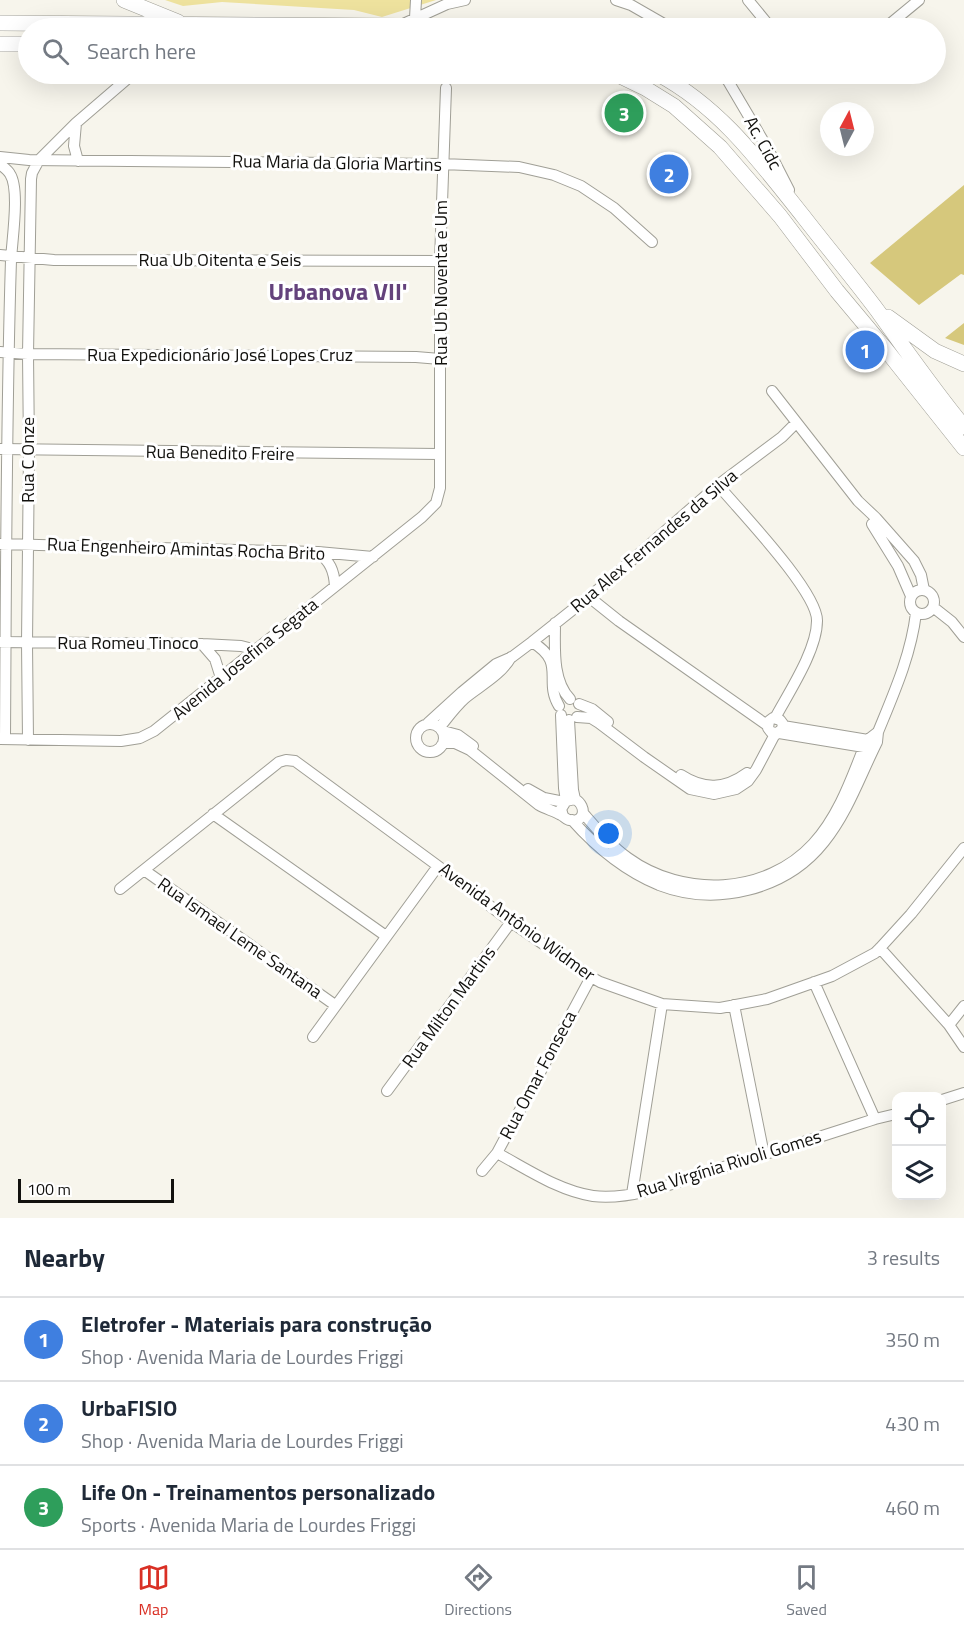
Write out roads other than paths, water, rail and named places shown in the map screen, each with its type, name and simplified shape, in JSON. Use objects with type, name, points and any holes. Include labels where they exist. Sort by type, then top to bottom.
[{"type":"street","points":[[124,0],[168,18]]},
{"type":"street","points":[[416,0],[415,18],[447,4],[465,0]]},
{"type":"street","points":[[616,0],[629,2],[654,18]]},
{"type":"street","points":[[748,0],[763,18]]},
{"type":"street","points":[[897,18],[919,0]]},
{"type":"street","points":[[0,23],[18,23]]},
{"type":"street","points":[[0,44],[18,44]]},
{"type":"street","points":[[39,160],[120,84]]},
{"type":"street","points":[[637,84],[674,106],[720,147],[780,216],[837,291],[964,448]]},
{"type":"street","points":[[674,84],[711,110],[762,164],[963,422]]},
{"type":"street","name":"Ac. Cidc","points":[[728,84],[768,149],[801,214]]},
{"type":"street","name":"Rua Ub Noventa e Um","points":[[440,479],[440,261],[446,88]]},
{"type":"street","points":[[76,123],[74,146],[78,161]]},
{"type":"street","name":"Rua Maria da Gloria Martins","points":[[0,157],[78,161],[442,164],[519,167],[569,180],[581,186],[614,208],[652,242]]},
{"type":"street","name":"Rua C Onze","points":[[28,740],[28,354],[31,179],[39,160]]},
{"type":"street","name":"Rua C Onze","points":[[0,164],[12,178],[14,202],[6,256],[4,352],[3,739]]},
{"type":"street","name":"Rua Ub Oitenta e Seis","points":[[6,256],[30,259],[440,261]]},
{"type":"street","points":[[876,309],[935,351],[964,364]]},
{"type":"street","name":"Rua Expedicionário José Lopes Cruz","points":[[4,352],[440,359]]},
{"type":"street","points":[[772,391],[858,501],[890,551],[910,596],[911,608],[916,613],[926,613],[933,607],[933,597],[924,590],[916,591],[910,596]]},
{"type":"street","name":"Rua Alex Fernandes da Silva","points":[[428,723],[496,664],[512,657],[589,597],[718,485],[782,437],[796,423]]},
{"type":"street","name":"Rua Benedito Freire","points":[[4,449],[439,454]]},
{"type":"street","name":"Avenida Josefina Segata","points":[[3,739],[115,741],[140,738],[161,726],[373,557],[433,506],[439,495],[440,479]]},
{"type":"street","points":[[532,642],[544,650],[550,659],[555,696],[567,714],[591,718],[690,789],[714,794],[736,789],[748,781],[756,770],[808,655],[818,619],[798,579],[718,485]]},
{"type":"street","points":[[858,501],[914,561],[921,575],[924,590]]},
{"type":"street","name":"Rua Engenheiro Amintas Rocha Brito","points":[[3,545],[318,552],[373,557]]},
{"type":"street","points":[[318,552],[331,565],[335,586]]},
{"type":"street","points":[[589,597],[619,621],[775,728],[872,742]]},
{"type":"street","points":[[933,607],[964,637]]},
{"type":"street","points":[[575,701],[564,700],[573,790],[561,809],[567,818],[614,860],[659,885],[681,891],[709,894],[756,889],[785,876],[809,859],[824,843],[848,806],[907,656],[914,632],[916,613]]},
{"type":"street","points":[[555,624],[557,668],[566,694],[592,709],[687,779],[711,787],[723,786],[740,778],[748,772],[775,728]]},
{"type":"street","name":"Rua Romeu Tinoco","points":[[3,642],[202,644],[241,646],[255,650]]},
{"type":"street","points":[[202,644],[215,659],[221,678]]},
{"type":"street","name":"Rua Alex Fernandes da Silva","points":[[441,729],[454,709],[503,669],[512,657]]},
{"type":"street","points":[[567,714],[580,711],[575,701]]},
{"type":"street","points":[[441,729],[445,739],[437,750],[433,752],[419,747],[417,733],[423,725],[432,723],[458,735],[527,788],[544,798],[568,801],[583,806],[583,813],[578,819],[567,818],[550,811],[539,805],[471,750],[455,743],[443,743]]},
{"type":"street","points":[[583,813],[604,837],[629,859],[665,878],[706,885],[737,884],[758,879],[793,861],[814,843],[837,810],[872,742]]},
{"type":"street","name":"Avenida Antônio Widmer","points":[[120,889],[279,762],[295,761],[511,922],[591,977],[662,1004],[720,1008],[767,999],[832,976],[875,953],[911,914],[964,848]]},
{"type":"street","points":[[213,814],[386,936]]},
{"type":"street","points":[[312,1037],[438,866]]},
{"type":"street","name":"Rua Ismael Leme Santana","points":[[144,870],[335,1005]]},
{"type":"street","name":"Rua Milton Martins","points":[[387,1091],[511,922]]},
{"type":"street","points":[[880,948],[949,1025],[964,1047]]},
{"type":"street","name":"Rua Omar Fonseca","points":[[482,1171],[497,1153],[591,977]]},
{"type":"street","points":[[814,982],[874,1119]]},
{"type":"street","points":[[632,1194],[662,1004]]},
{"type":"street","points":[[734,1005],[764,1155]]},
{"type":"street","points":[[949,1025],[964,1006]]},
{"type":"street","points":[[946,1099],[964,1093]]},
{"type":"street","name":"Rua Virgínia Rivoli Gomes","points":[[497,1153],[544,1179],[581,1193],[605,1196],[632,1194],[892,1115]]},
{"type":"place","name":"Life On - Treinamentos personalizado","points":[[624,113]]},
{"type":"place","name":"UrbaFISIO","points":[[669,174]]},
{"type":"place","name":"Eletrofer - Materiais para construção","points":[[865,350]]},
{"type":"district","name":"Urbanova VII'","points":[[338,292]]}]
